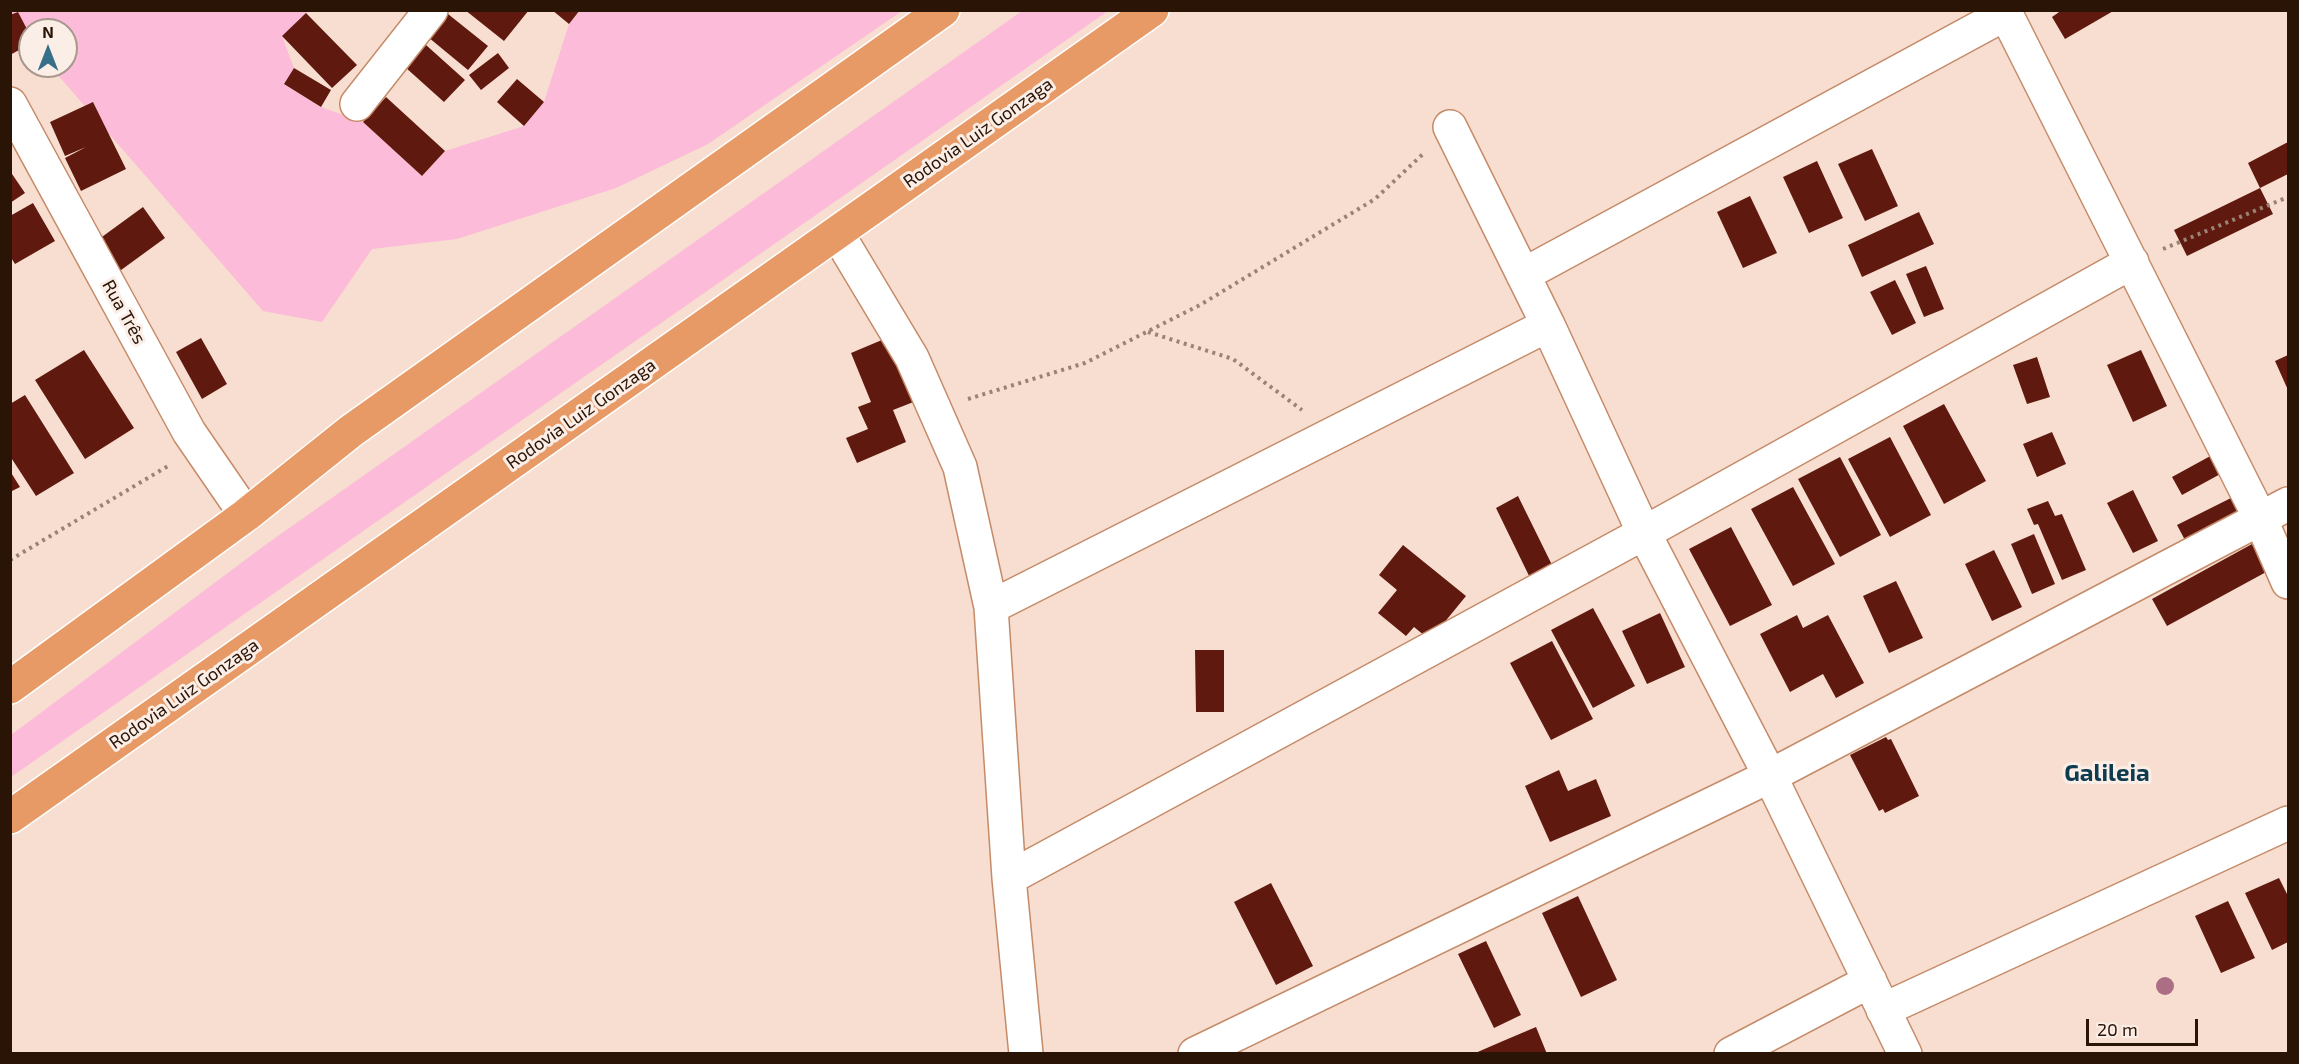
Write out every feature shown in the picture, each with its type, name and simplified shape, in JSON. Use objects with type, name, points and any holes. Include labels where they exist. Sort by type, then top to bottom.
[{"type":"highway","points":[[10,687],[246,515],[351,430],[943,10]]},
{"type":"highway","name":"Rodovia Luiz Gonzaga","points":[[10,817],[1152,10]]},
{"type":"street","points":[[357,104],[431,10]]},
{"type":"street","points":[[1523,275],[2004,12],[2132,262],[2274,511],[2289,582]]},
{"type":"street","name":"Rua Três","points":[[10,104],[199,447],[246,515]]},
{"type":"street","points":[[1450,128],[1548,325],[1644,533],[1770,776],[1905,1053]]},
{"type":"street","points":[[837,233],[912,358],[960,467],[991,607],[1009,878],[1026,1053]]},
{"type":"street","points":[[1009,878],[1644,533],[2132,262]]},
{"type":"street","points":[[991,607],[1548,325]]},
{"type":"street","points":[[1195,1053],[1770,776],[2274,511]]},
{"type":"street","points":[[1731,1053],[2289,823]]},
{"type":"path","points":[[934,409],[1085,363],[1200,305],[1375,200],[1450,128]]},
{"type":"path","points":[[2132,262],[2289,197]]},
{"type":"path","points":[[1147,332],[1233,358],[1284,395],[1331,435]]},
{"type":"path","points":[[10,560],[199,447]]},
{"type":"shaded area","points":[[10,11],[309,11],[282,36],[294,68],[284,84],[321,107],[363,122],[422,176],[445,151],[524,126],[544,102],[569,24],[580,11],[902,11],[708,144],[616,188],[457,239],[372,249],[322,322],[263,311],[60,78],[78,78],[78,18],[18,18],[18,28],[11,20]]},
{"type":"shaded area","points":[[1022,11],[1108,11],[11,777],[11,735],[268,543]]},
{"type":"building","points":[[465,10],[529,10],[504,41]]},
{"type":"building","points":[[552,10],[580,10],[569,24]]},
{"type":"building","points":[[2062,10],[2115,10],[2065,39],[2052,17]]},
{"type":"building","points":[[18,12],[21,18],[18,18],[18,51],[10,55],[10,15]]},
{"type":"building","points":[[306,13],[357,65],[332,88],[282,36]]},
{"type":"building","points":[[448,14],[488,46],[468,70],[428,37]]},
{"type":"building","points":[[426,45],[465,80],[444,102],[405,67]]},
{"type":"building","points":[[498,53],[509,68],[481,90],[469,75]]},
{"type":"building","points":[[294,68],[331,90],[321,107],[284,84]]},
{"type":"building","points":[[517,79],[544,102],[524,126],[497,102]]},
{"type":"building","points":[[386,97],[445,151],[422,176],[363,122]]},
{"type":"building","points":[[93,102],[126,169],[81,191],[65,158],[86,147],[65,156],[50,122]]},
{"type":"building","points":[[2288,142],[2288,174],[2260,188],[2248,163]]},
{"type":"building","points":[[1872,149],[1898,206],[1865,221],[1838,164]]},
{"type":"building","points":[[1817,161],[1843,218],[1809,233],[1783,177]]},
{"type":"building","points":[[10,171],[25,193],[10,203]]},
{"type":"building","points":[[2260,188],[2273,214],[2187,256],[2174,230]]},
{"type":"building","points":[[1750,196],[1777,253],[1743,268],[1717,212]]},
{"type":"building","points":[[33,203],[55,241],[15,264],[10,256],[10,216]]},
{"type":"building","points":[[143,207],[165,238],[117,273],[95,242]]},
{"type":"building","points":[[1919,212],[1934,244],[1862,277],[1848,245]]},
{"type":"building","points":[[1926,266],[1944,309],[1924,317],[1906,274]]},
{"type":"building","points":[[1895,280],[1916,323],[1892,335],[1870,292]]},
{"type":"building","points":[[889,337],[916,401],[893,410],[906,442],[857,463],[846,438],[868,429],[858,407],[871,402],[851,353]]},
{"type":"building","points":[[201,338],[227,384],[202,399],[176,352]]},
{"type":"building","points":[[84,350],[134,428],[85,459],[35,380]]},
{"type":"building","points":[[2141,350],[2167,406],[2133,422],[2107,365]]},
{"type":"building","points":[[2288,355],[2288,390],[2275,361]]},
{"type":"building","points":[[2037,357],[2050,397],[2027,404],[2013,365]]},
{"type":"building","points":[[25,395],[74,473],[36,496],[10,456],[10,404]]},
{"type":"building","points":[[1944,404],[1986,481],[1944,504],[1903,426]]},
{"type":"building","points":[[2052,432],[2066,464],[2037,477],[2023,444]]},
{"type":"building","points":[[1890,437],[1931,515],[1890,537],[1848,459]]},
{"type":"building","points":[[2214,454],[2224,472],[2182,495],[2172,477]]},
{"type":"building","points":[[1840,457],[1881,535],[1840,557],[1798,479]]},
{"type":"building","points":[[10,471],[20,487],[10,492]]},
{"type":"building","points":[[1793,487],[1835,564],[1793,586],[1751,509]]},
{"type":"building","points":[[2133,490],[2158,541],[2133,553],[2107,503]]},
{"type":"building","points":[[1518,496],[1556,573],[1533,584],[1496,508]]},
{"type":"building","points":[[2231,498],[2240,514],[2186,542],[2177,525]]},
{"type":"building","points":[[2048,501],[2055,516],[2062,514],[2086,570],[2062,580],[2038,524],[2034,525],[2027,509]]},
{"type":"building","points":[[1731,527],[1772,605],[1730,626],[1689,549]]},
{"type":"building","points":[[2034,534],[2055,584],[2032,594],[2011,544]]},
{"type":"building","points":[[2252,544],[2268,571],[2167,626],[2152,599]]},
{"type":"building","points":[[1403,545],[1466,596],[1430,640],[1414,627],[1406,636],[1378,613],[1397,590],[1379,575]]},
{"type":"building","points":[[1994,550],[2022,607],[1992,621],[1965,564]]},
{"type":"building","points":[[1896,581],[1923,638],[1889,653],[1863,596]]},
{"type":"building","points":[[1593,608],[1635,686],[1593,708],[1551,630]]},
{"type":"building","points":[[1660,613],[1685,667],[1647,684],[1622,631]]},
{"type":"building","points":[[1797,615],[1803,628],[1828,615],[1864,683],[1836,698],[1823,674],[1790,692],[1760,634]]},
{"type":"building","points":[[1552,641],[1593,719],[1551,740],[1510,663]]},
{"type":"building","points":[[1195,650],[1224,650],[1224,712],[1196,712]]},
{"type":"building","points":[[1886,737],[1888,740],[1891,739],[1919,796],[1885,813],[1883,809],[1879,811],[1850,755]]},
{"type":"building","points":[[1559,770],[1568,791],[1596,779],[1611,816],[1550,842],[1525,786]]},
{"type":"building","points":[[2279,878],[2288,896],[2288,942],[2272,950],[2245,893]]},
{"type":"building","points":[[1271,883],[1313,966],[1276,985],[1234,902]]},
{"type":"building","points":[[1578,896],[1617,980],[1581,997],[1542,913]]},
{"type":"building","points":[[2228,901],[2255,958],[2221,973],[2195,916]]},
{"type":"building","points":[[1486,941],[1521,1015],[1494,1028],[1458,954]]},
{"type":"building","points":[[1536,1027],[1547,1054],[1473,1054],[1503,1041]]},
{"type":"district","name":"Galileia","points":[[2107,773]]}]
